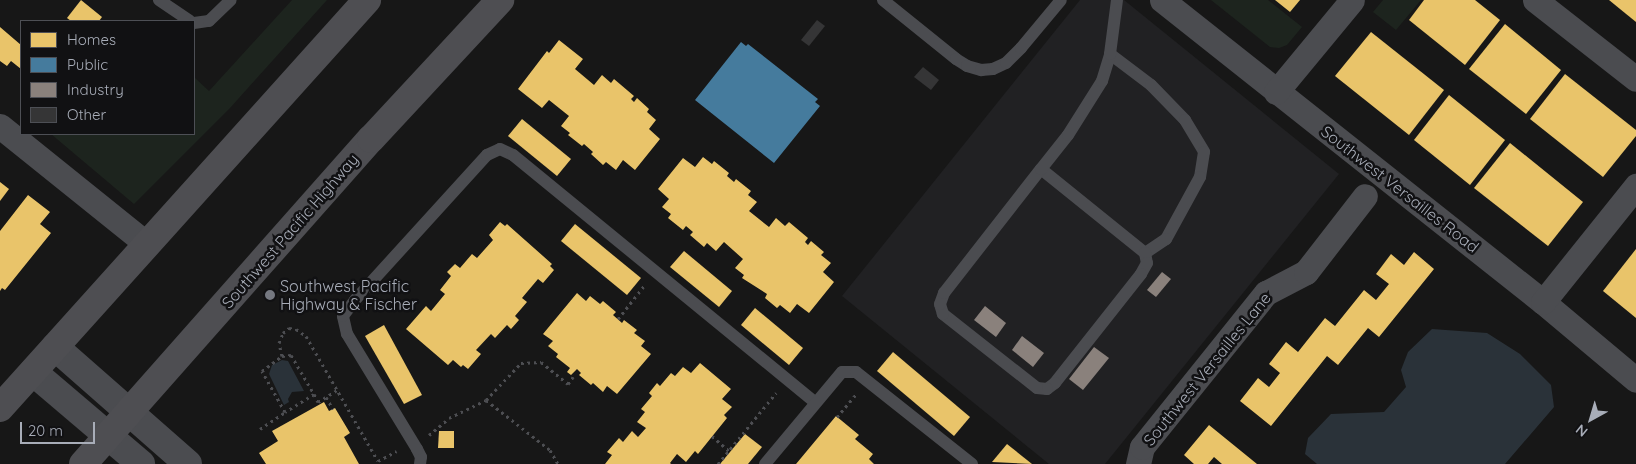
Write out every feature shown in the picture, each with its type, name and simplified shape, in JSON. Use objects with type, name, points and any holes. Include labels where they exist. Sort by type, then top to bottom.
[{"type":"highway","points":[[0,408],[367,0]]},
{"type":"highway","name":"Southwest Pacific Highway","points":[[83,464],[371,139],[500,0]]},
{"type":"street","name":"Southwest Versailles Road","points":[[1162,0],[1543,302],[1636,380]]},
{"type":"street","points":[[1276,92],[1352,0]]},
{"type":"street","points":[[1535,0],[1636,79]]},
{"type":"street","points":[[0,126],[147,244]]},
{"type":"street","points":[[1543,302],[1636,186]]},
{"type":"street","name":"Southwest Versailles Lane","points":[[1138,464],[1142,447],[1266,293],[1306,272],[1365,196]]},
{"type":"street","points":[[55,347],[188,464]]},
{"type":"street","points":[[33,372],[141,464]]},
{"type":"lane","points":[[159,0],[189,20]]},
{"type":"lane","points":[[195,23],[209,20],[231,0]]},
{"type":"lane","points":[[883,0],[956,59],[967,66],[981,70],[993,70],[1006,63],[1061,0]]},
{"type":"lane","points":[[1041,169],[1144,253],[1146,263],[1141,274],[1056,383],[1047,389],[1038,388],[942,314],[940,304],[944,293],[1041,169],[1068,135],[1102,80],[1110,54],[1117,0]]},
{"type":"lane","points":[[1110,54],[1151,85],[1185,120],[1204,152],[1200,177],[1166,239],[1144,253]]},
{"type":"lane","points":[[420,464],[421,457],[416,446],[347,334],[343,316],[355,300],[487,155],[500,148],[513,156],[815,402]]},
{"type":"lane","points":[[765,464],[842,372],[856,372],[972,464]]},
{"type":"path","points":[[618,319],[656,272]]},
{"type":"path","points":[[282,356],[279,342],[283,333],[289,328],[296,329],[306,336],[376,462],[394,452],[416,446],[449,418],[486,400],[521,363],[540,362],[568,384],[573,377]]},
{"type":"path","points":[[286,412],[262,371],[282,356],[292,356],[318,402],[337,390]]},
{"type":"path","points":[[718,464],[787,379]]},
{"type":"path","points":[[837,417],[867,380]]},
{"type":"path","points":[[260,429],[314,394]]},
{"type":"path","points":[[326,397],[333,409]]},
{"type":"path","points":[[486,400],[550,450],[558,464]]},
{"type":"path","points":[[712,436],[729,451]]},
{"type":"shaded area","points":[[292,0],[327,0],[230,108],[134,204],[52,135],[195,135],[195,78],[209,91]]},
{"type":"shaded area","points":[[1080,0],[1124,0],[1339,174],[1105,464],[1049,464],[842,296]]},
{"type":"shaded area","points":[[1211,0],[1268,0],[1302,27],[1287,45],[1279,48],[1270,47]]},
{"type":"shaded area","points":[[1383,0],[1421,0],[1396,30],[1373,12]]},
{"type":"shaded area","points":[[1432,329],[1487,333],[1520,354],[1551,385],[1554,407],[1505,464],[1317,464],[1305,454],[1308,438],[1331,414],[1384,412],[1406,387],[1401,370],[1408,352]]},
{"type":"shaded area","points":[[282,360],[288,361],[304,391],[292,392],[288,399],[289,402],[284,405],[269,374],[272,365]]},
{"type":"building: Homes","points":[[81,0],[102,17],[100,20],[70,20],[67,18]]},
{"type":"building: Homes","points":[[1275,0],[1300,0],[1290,12]]},
{"type":"building: Homes","points":[[1424,0],[1475,0],[1500,20],[1465,65],[1409,20]]},
{"type":"building: Homes","points":[[1609,0],[1636,0],[1636,22],[1620,9]]},
{"type":"building: Homes","points":[[1505,24],[1561,70],[1526,114],[1469,69]]},
{"type":"building: Homes","points":[[0,27],[20,44],[20,68],[11,61],[7,66],[0,61]]},
{"type":"building: Homes","points":[[1371,32],[1444,90],[1409,135],[1335,76]]},
{"type":"building: Homes","points":[[559,40],[583,59],[575,69],[594,85],[602,75],[611,83],[614,79],[634,96],[631,99],[634,102],[637,98],[649,109],[647,112],[656,120],[649,129],[660,139],[635,170],[623,160],[616,170],[606,162],[603,165],[591,154],[593,152],[584,144],[582,146],[568,135],[570,133],[561,126],[569,116],[549,100],[542,108],[518,89],[547,51],[549,53]]},
{"type":"building: Homes","points":[[1565,74],[1636,130],[1636,136],[1603,177],[1530,119]]},
{"type":"building: Homes","points":[[1449,95],[1505,140],[1470,185],[1414,140]]},
{"type":"building: Homes","points":[[522,119],[571,159],[557,176],[508,136]]},
{"type":"building: Homes","points":[[1510,143],[1583,202],[1548,246],[1474,188]]},
{"type":"building: Homes","points":[[703,157],[712,164],[714,161],[729,173],[727,176],[734,182],[736,179],[751,191],[748,195],[757,202],[749,211],[769,227],[776,218],[785,226],[789,222],[808,238],[805,242],[808,245],[811,241],[824,252],[821,255],[831,263],[823,272],[834,282],[809,313],[797,304],[790,313],[780,305],[777,308],[765,298],[767,294],[742,278],[744,275],[735,268],[743,259],[724,242],[716,251],[707,243],[704,247],[690,235],[693,232],[686,226],[683,230],[668,218],[671,214],[662,207],[669,199],[658,189],[683,158],[695,167]]},
{"type":"building: Homes","points":[[0,182],[9,189],[0,201]]},
{"type":"building: Homes","points":[[28,195],[50,212],[40,224],[51,233],[5,290],[2,288],[0,291],[0,231]]},
{"type":"building: Homes","points":[[500,222],[505,226],[507,224],[552,264],[550,266],[554,270],[543,283],[538,279],[522,298],[527,302],[515,316],[519,320],[511,329],[507,325],[495,338],[491,334],[476,350],[481,354],[468,369],[463,365],[461,367],[453,360],[448,365],[406,329],[426,306],[431,311],[445,294],[440,290],[451,276],[447,272],[455,264],[460,268],[472,254],[477,258],[493,240],[489,235]]},
{"type":"building: Homes","points":[[575,224],[641,278],[627,295],[561,241]]},
{"type":"building: Homes","points":[[1636,249],[1636,318],[1603,291]]},
{"type":"building: Homes","points":[[684,251],[732,291],[719,307],[670,267]]},
{"type":"building: Homes","points":[[1414,252],[1434,269],[1379,337],[1368,328],[1338,365],[1327,356],[1271,426],[1240,401],[1258,378],[1269,387],[1280,373],[1269,364],[1286,342],[1298,352],[1325,318],[1335,326],[1364,290],[1376,300],[1389,284],[1376,274],[1391,254],[1404,265]]},
{"type":"building: Homes","points":[[577,293],[586,301],[590,296],[600,304],[603,301],[616,312],[613,315],[622,323],[624,320],[637,330],[634,333],[645,341],[641,346],[651,354],[617,394],[607,386],[603,392],[593,383],[591,385],[579,375],[581,373],[577,369],[571,375],[567,372],[570,368],[556,357],[558,354],[548,346],[553,341],[543,334]]},
{"type":"building: Homes","points":[[755,308],[803,348],[789,365],[741,325]]},
{"type":"building: Homes","points":[[384,325],[422,395],[404,404],[365,336]]},
{"type":"building: Homes","points":[[893,352],[970,417],[954,436],[877,371]]},
{"type":"building: Homes","points":[[700,363],[731,389],[722,399],[732,407],[724,415],[727,418],[698,454],[695,451],[686,462],[677,454],[671,464],[605,464],[612,455],[607,452],[619,438],[623,442],[632,431],[638,437],[646,428],[637,422],[645,412],[641,409],[652,396],[649,393],[657,383],[660,386],[671,373],[675,376],[683,367],[691,373]]},
{"type":"building: Homes","points":[[324,402],[329,411],[335,408],[350,433],[344,437],[359,464],[266,464],[259,453],[278,441],[272,431]]},
{"type":"building: Homes","points":[[836,416],[859,435],[855,439],[873,454],[869,459],[874,464],[796,464]]},
{"type":"building: Homes","points":[[1209,425],[1257,464],[1222,464],[1214,457],[1208,464],[1194,464],[1184,455]]},
{"type":"building: Homes","points":[[439,431],[454,431],[454,448],[438,448]]},
{"type":"building: Homes","points":[[745,434],[762,447],[748,464],[720,464]]},
{"type":"building: Homes","points":[[1007,444],[1032,464],[992,462]]},
{"type":"building: Public","points":[[741,42],[746,46],[748,44],[818,99],[815,102],[820,106],[774,163],[695,100]]},
{"type":"building: Industry","points":[[1162,272],[1171,279],[1156,297],[1147,290]]},
{"type":"building: Industry","points":[[985,306],[1006,323],[996,337],[974,320]]},
{"type":"building: Industry","points":[[1022,336],[1044,353],[1033,367],[1012,350]]},
{"type":"building: Industry","points":[[1094,347],[1109,358],[1083,390],[1069,379]]},
{"type":"building: Other","points":[[817,20],[825,26],[809,46],[801,40]]},
{"type":"building: Other","points":[[923,67],[939,80],[931,90],[914,77]]},
{"type":"place","name":"Southwest Pacific Highway & Fischer","points":[[270,295]]}]
